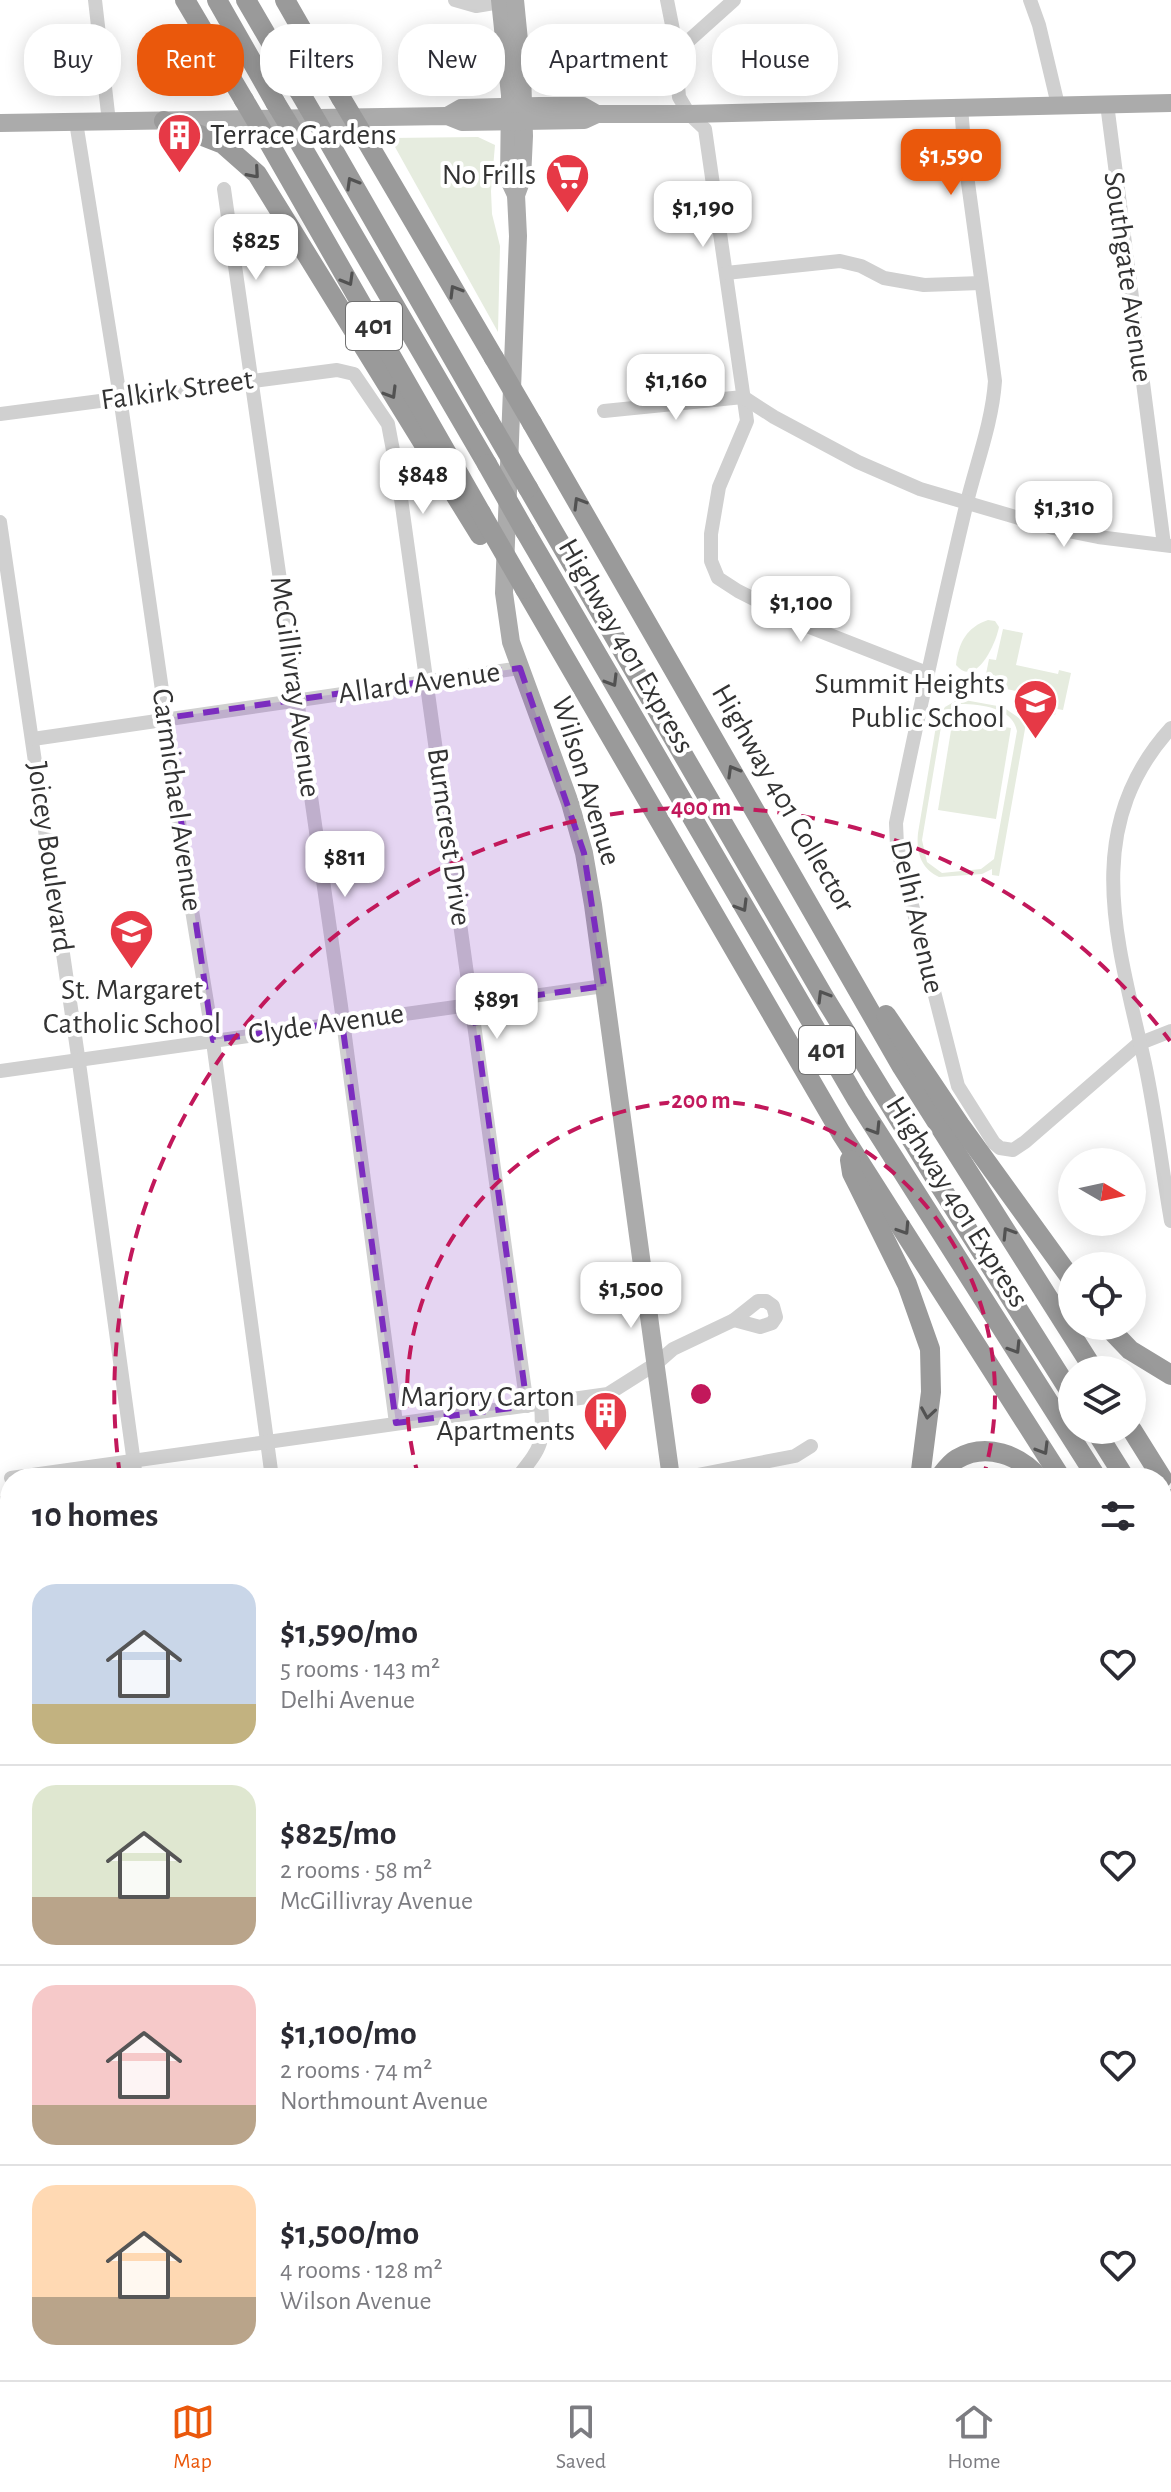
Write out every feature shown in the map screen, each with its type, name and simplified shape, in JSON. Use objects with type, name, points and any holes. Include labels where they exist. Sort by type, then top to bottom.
[{"type":"highway","name":"401","points":[[185,0],[526,595],[846,1140],[1055,1468]]},
{"type":"highway","name":"Highway 401 Express","points":[[217,0],[857,1100],[1091,1468]]},
{"type":"highway","name":"Highway 401 Express","points":[[246,0],[804,964],[1058,1373]]},
{"type":"highway","name":"Highway 401 Collector","points":[[290,5],[902,1067],[1085,1356]]},
{"type":"highway","points":[[164,121],[223,144],[257,174],[480,535],[526,595]]},
{"type":"highway","points":[[841,961],[882,1009],[960,1125],[1058,1261]]},
{"type":"highway","points":[[846,1140],[852,1173],[907,1284],[930,1349],[931,1392],[921,1468]]},
{"type":"highway","points":[[1120,1340],[1130,1350],[1171,1375]]},
{"type":"highway","points":[[1104,1444],[1119,1468]]},
{"type":"highway","points":[[1140,1444],[1154,1468]]},
{"type":"highway","points":[[948,1468],[957,1459],[989,1452],[1011,1454],[1027,1468]]},
{"type":"main road","name":"Wilson Avenue","points":[[505,1],[522,179],[516,195],[518,236],[504,593],[511,642],[570,803],[593,905],[670,1468]]},
{"type":"main road","points":[[0,123],[447,116],[462,122],[516,114],[584,120],[597,114],[1171,103]]},
{"type":"street","points":[[95,0],[109,122]]},
{"type":"street","points":[[455,0],[476,6],[505,1]]},
{"type":"street","points":[[667,0],[671,24]]},
{"type":"street","points":[[696,34],[734,0]]},
{"type":"street","points":[[1030,0],[1058,105]]},
{"type":"street","points":[[679,96],[689,114],[705,129],[747,421],[719,487],[711,534],[711,561],[718,578],[807,626],[927,673]]},
{"type":"street","name":"Southgate Avenue","points":[[1107,104],[1167,545]]},
{"type":"street","name":"Delhi Avenue","points":[[961,107],[995,381],[994,403],[966,504],[927,673],[896,823],[897,846],[958,1086],[1000,1148],[1013,1150],[1025,1142],[1138,1044]]},
{"type":"street","name":"Carmichael Avenue","points":[[76,122],[120,397],[184,861],[213,1040],[271,1468]]},
{"type":"street","name":"McGillivray Avenue","points":[[224,189],[343,1022],[396,1423]]},
{"type":"street","points":[[726,273],[840,261],[861,266],[884,278],[924,285],[981,283]]},
{"type":"street","name":"Falkirk Street","points":[[0,414],[337,370],[354,374]]},
{"type":"street","name":"Burncrest Drive","points":[[354,374],[388,424],[428,682],[472,1004],[534,1405],[544,1437],[525,1468]]},
{"type":"street","points":[[604,411],[743,397],[858,462],[920,489],[1053,528],[1167,545]]},
{"type":"street","name":"Joicey Boulevard","points":[[0,522],[79,1059],[135,1468]]},
{"type":"street","name":"Allard Avenue","points":[[33,739],[520,668]]},
{"type":"street","points":[[1171,728],[1137,775],[1124,809],[1114,850],[1111,881],[1113,908],[1144,1062],[1171,1221]]},
{"type":"street","name":"Clyde Avenue","points":[[0,1071],[604,986]]},
{"type":"street","points":[[1138,1044],[1171,1031]]},
{"type":"street","points":[[144,1468],[267,1442],[608,1394],[657,1363],[673,1349],[734,1320]]},
{"type":"street","points":[[733,1468],[795,1456],[811,1446]]},
{"type":"highlighted area","points":[[520,668],[584,853],[604,986],[473,1004],[527,1406],[396,1423],[342,1022],[213,1040],[166,718]]},
{"type":"shaded area","points":[[478,137],[495,145],[491,191],[492,214],[500,246],[498,332],[390,138]]},
{"type":"shaded area","points":[[988,620],[995,621],[999,627],[994,643],[978,668],[963,671],[956,665],[961,643],[974,627]]},
{"type":"shaded area","points":[[1003,629],[1023,633],[1016,665],[1058,674],[1059,670],[1071,673],[1063,710],[1057,709],[1055,715],[1035,710],[1038,696],[984,684],[989,659],[996,660]]},
{"type":"shaded area","points":[[959,699],[1003,707],[1019,718],[1021,711],[1028,712],[999,876],[992,875],[992,869],[982,874],[939,877],[924,865],[919,853],[918,833],[937,720],[945,707]],"holes":[[[961,704],[986,706],[1003,712],[1017,731],[994,859],[981,869],[942,873],[927,862],[922,840],[942,721],[946,712]]]},
{"type":"shaded area","points":[[953,718],[1011,728],[996,819],[938,810]]},
{"type":"place","name":"Terrace Gardens","points":[[179,174]]},
{"type":"place","name":"No Frills","points":[[567,214]]},
{"type":"place","name":"Summit Heights Public School","points":[[1036,740]]},
{"type":"place","name":"St. Margaret Catholic School","points":[[132,971]]},
{"type":"place","name":"Marjory Carton Apartments","points":[[606,1453]]}]
